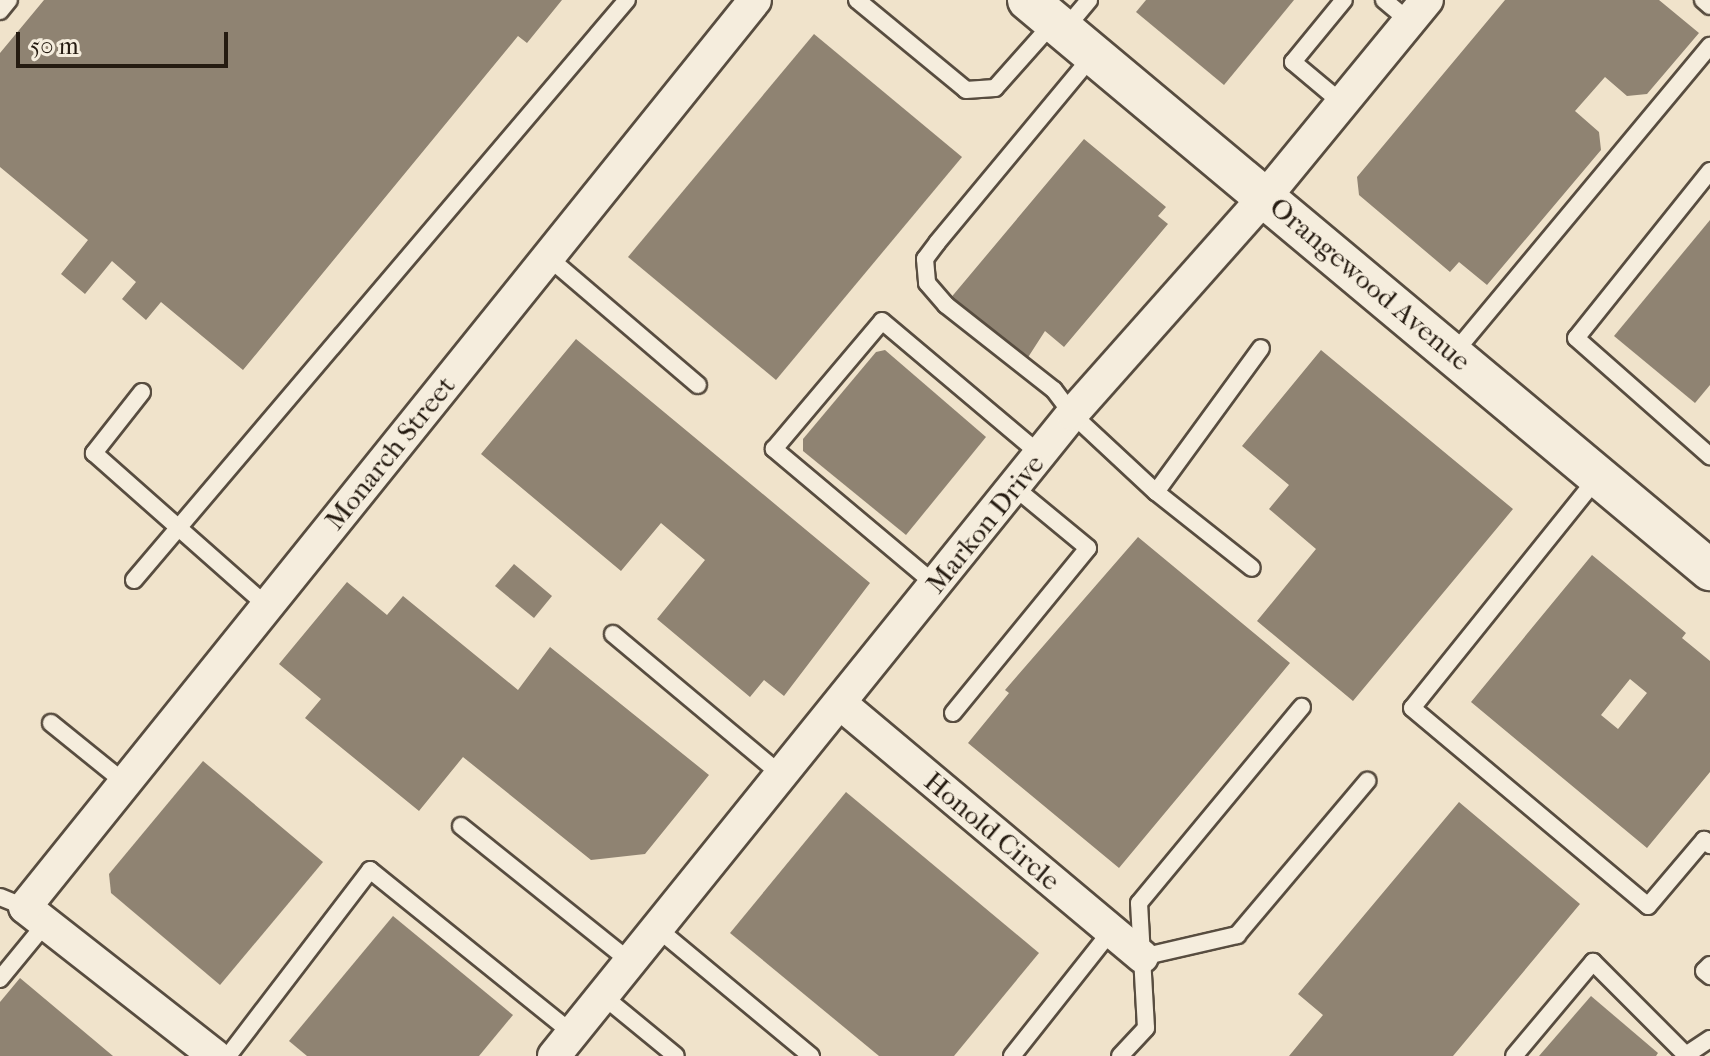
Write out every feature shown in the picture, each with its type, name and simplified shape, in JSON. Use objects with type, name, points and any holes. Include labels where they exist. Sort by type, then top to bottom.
[{"type":"street","name":"Monarch Street","points":[[24,909],[755,0]]},
{"type":"street","name":"Markon Drive","points":[[563,1045],[1072,414],[1265,197],[1418,10]]},
{"type":"street","name":"Orangewood Avenue","points":[[1060,26],[1599,475],[1705,555]]},
{"type":"street","name":"Honold Circle","points":[[841,704],[1142,957]]},
{"type":"street","points":[[24,909],[215,1056]]},
{"type":"lane","points":[[0,11],[9,0]]},
{"type":"lane","points":[[134,580],[627,0]]},
{"type":"lane","points":[[857,0],[966,90],[995,88],[1089,0]]},
{"type":"lane","points":[[1342,103],[1293,62],[1344,0]]},
{"type":"lane","points":[[1384,0],[1418,10]]},
{"type":"lane","points":[[1703,0],[1710,6]]},
{"type":"lane","points":[[1060,26],[923,272],[946,305],[1054,390],[1072,414],[1156,492],[1252,568]]},
{"type":"lane","points":[[1454,353],[1710,46]]},
{"type":"lane","points":[[1708,450],[1576,338],[1710,171]]},
{"type":"lane","points":[[548,257],[698,385]]},
{"type":"lane","points":[[936,585],[774,449],[882,321],[1040,454]]},
{"type":"lane","points":[[1156,492],[1261,348]]},
{"type":"lane","points":[[142,392],[94,453],[178,531],[267,606]]},
{"type":"lane","points":[[1599,475],[1412,708],[1648,906],[1704,840],[1710,845]]},
{"type":"lane","points":[[953,713],[1088,548],[1014,487]]},
{"type":"lane","points":[[613,634],[783,776]]},
{"type":"lane","points":[[1120,1056],[1146,1028],[1139,903],[1302,707]]},
{"type":"lane","points":[[51,723],[125,783]]},
{"type":"lane","points":[[1142,957],[1237,935],[1367,781]]},
{"type":"lane","points":[[461,826],[631,962]]},
{"type":"lane","points":[[228,1056],[370,870],[563,1045]]},
{"type":"lane","points":[[0,979],[24,909]]},
{"type":"lane","points":[[658,929],[811,1056]]},
{"type":"lane","points":[[1012,1056],[1111,931]]},
{"type":"lane","points":[[1514,1056],[1593,962],[1688,1055],[1710,1039]]},
{"type":"lane","points":[[1710,965],[1704,971],[1710,976]]},
{"type":"lane","points":[[603,996],[676,1056]]},
{"type":"building","points":[[44,0],[562,0],[527,43],[518,36],[243,370],[161,302],[146,320],[122,299],[136,282],[112,261],[85,294],[61,274],[88,240],[0,167],[0,53]]},
{"type":"building","points":[[1146,0],[1294,0],[1224,85],[1136,12]]},
{"type":"building","points":[[1505,0],[1659,0],[1699,33],[1647,94],[1627,96],[1605,77],[1575,111],[1599,132],[1601,150],[1487,285],[1459,262],[1450,272],[1359,195],[1357,177]]},
{"type":"building","points":[[814,34],[962,157],[776,380],[628,257]]},
{"type":"building","points":[[1084,139],[1166,207],[1158,216],[1168,224],[1064,347],[1045,331],[1025,362],[949,300]]},
{"type":"building","points":[[1710,220],[1710,385],[1695,403],[1614,336]]},
{"type":"building","points":[[576,339],[870,583],[784,696],[764,680],[750,697],[657,619],[705,560],[661,523],[621,571],[481,454]]},
{"type":"building","points":[[885,350],[986,437],[906,535],[803,451],[803,439],[876,352]]},
{"type":"building","points":[[1321,350],[1513,509],[1353,701],[1257,621],[1316,549],[1269,509],[1289,485],[1242,446]]},
{"type":"building","points":[[1138,537],[1290,663],[1119,868],[968,743],[1009,693],[1005,690]]},
{"type":"building","points":[[1592,555],[1686,633],[1682,638],[1710,661],[1710,772],[1647,848],[1471,702]],"holes":[[[1630,679],[1647,693],[1618,729],[1601,715]]]},
{"type":"building","points":[[514,564],[552,596],[534,618],[495,586]]},
{"type":"building","points":[[347,582],[387,615],[403,596],[518,690],[550,647],[709,775],[645,854],[591,860],[463,757],[419,811],[305,718],[321,699],[279,664]]},
{"type":"building","points":[[203,761],[323,862],[220,985],[111,893],[109,874]]},
{"type":"building","points":[[846,792],[1039,953],[954,1056],[879,1056],[730,933]]},
{"type":"building","points":[[1459,802],[1580,904],[1453,1056],[1289,1056],[1323,1015],[1298,994]]},
{"type":"building","points":[[393,916],[513,1015],[479,1056],[307,1056],[289,1041]]},
{"type":"building","points":[[20,978],[113,1056],[0,1056],[0,1002]]},
{"type":"building","points":[[1591,996],[1658,1053],[1656,1056],[1539,1056]]}]
